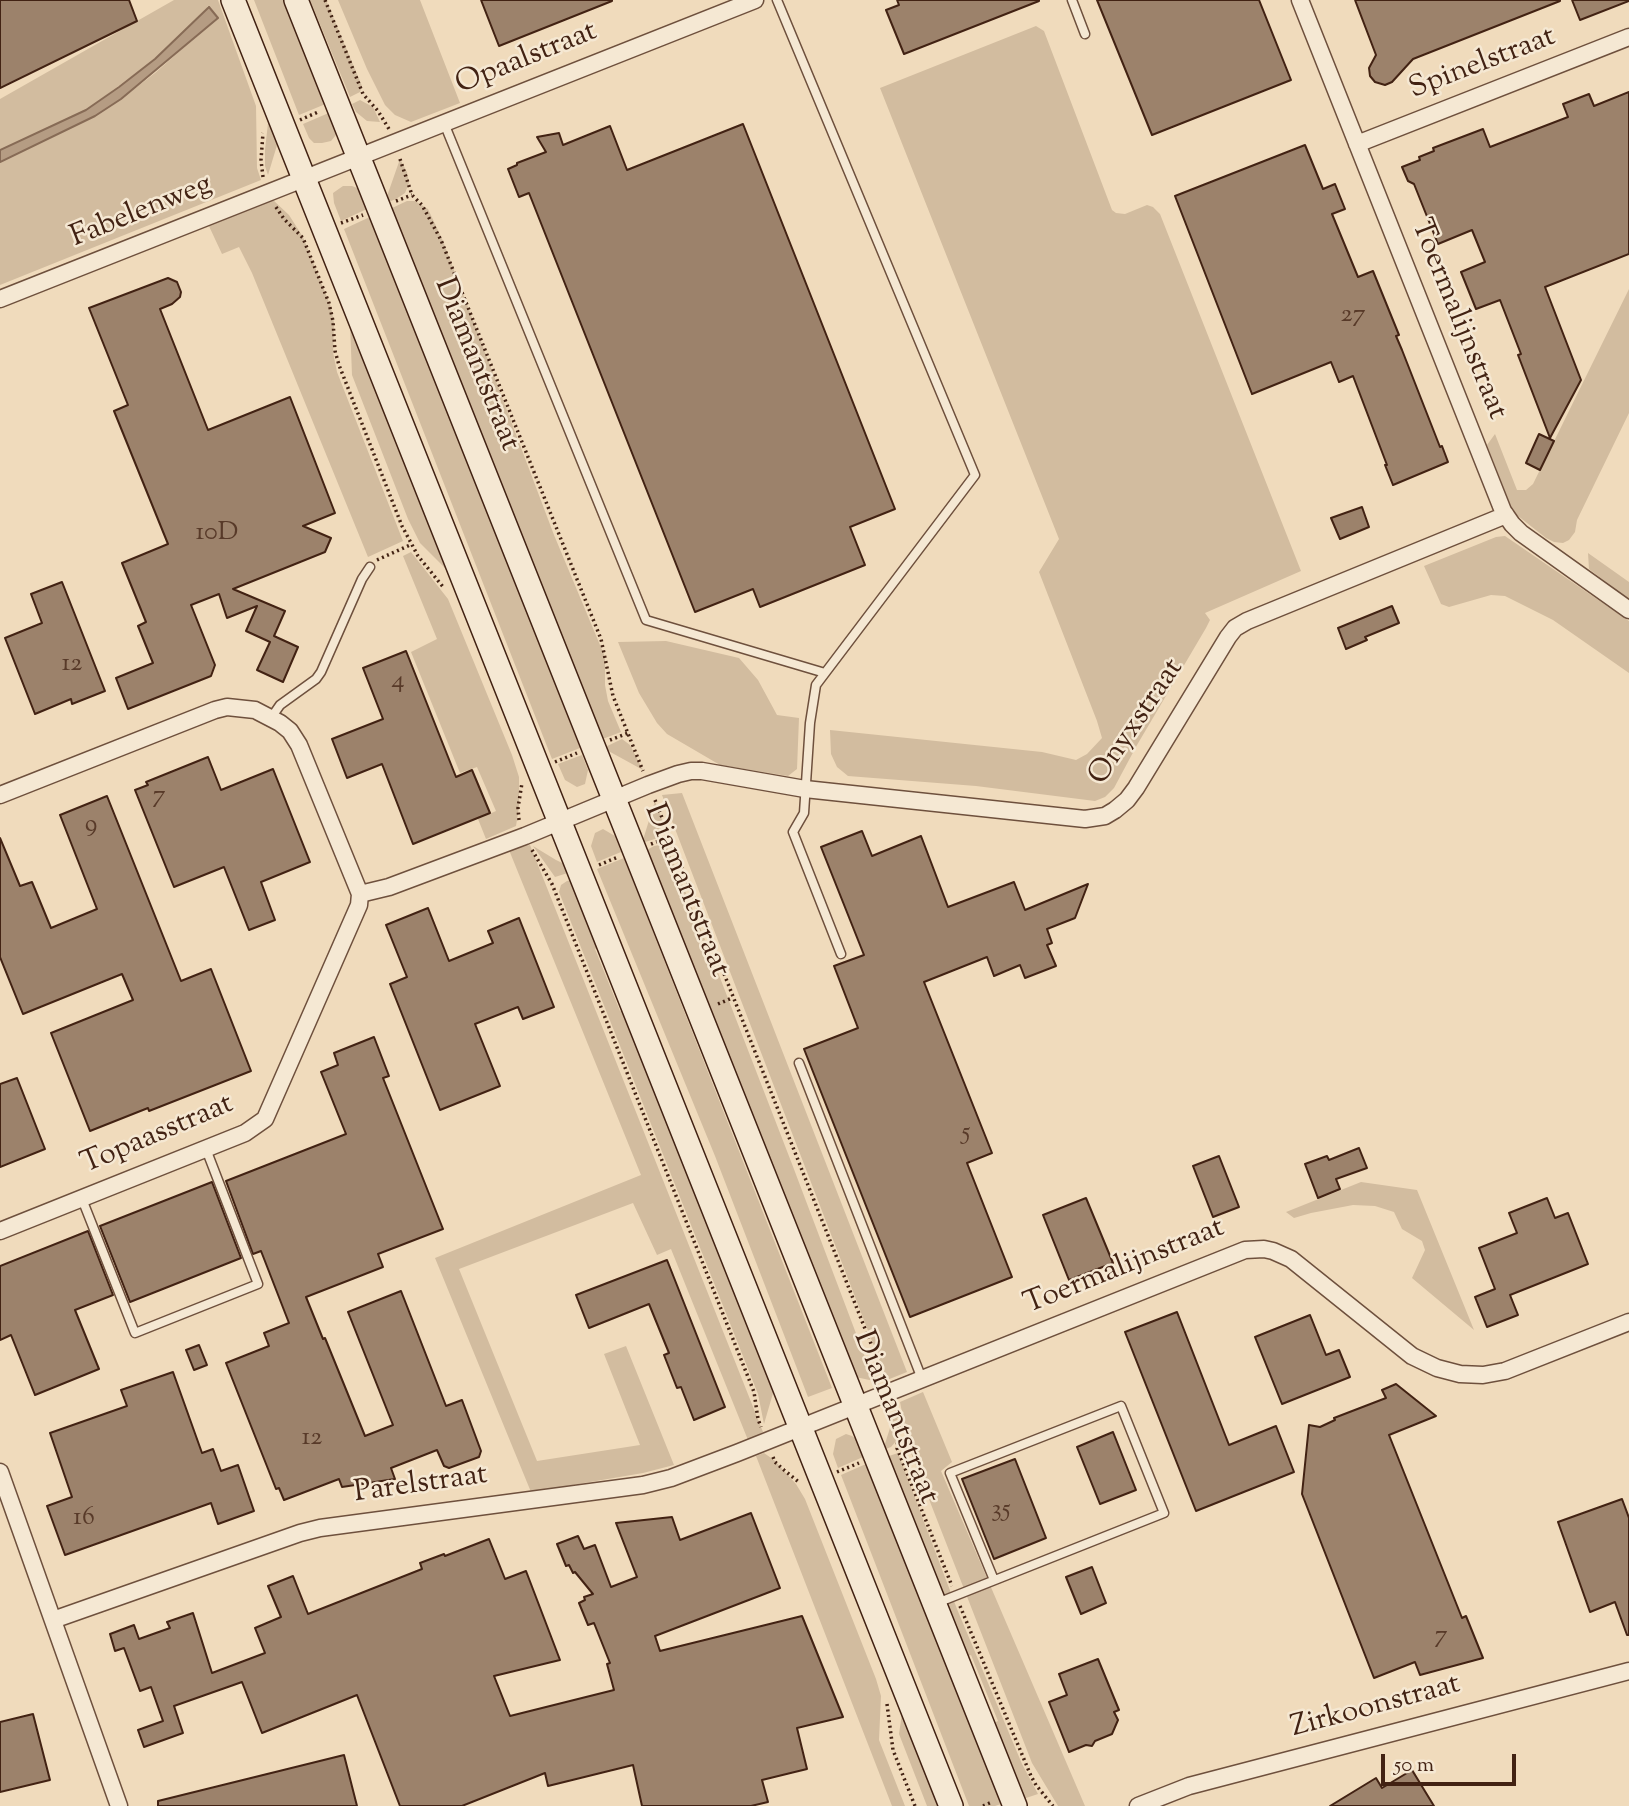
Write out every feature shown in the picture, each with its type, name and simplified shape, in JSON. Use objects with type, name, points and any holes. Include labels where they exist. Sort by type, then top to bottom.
[{"type":"main road","points":[[233,0],[273,130],[304,178],[800,1428],[811,1482],[951,1806]]},
{"type":"main road","name":"Diamantstraat","points":[[296,0],[855,1405],[887,1453],[934,1605],[1015,1806]]},
{"type":"street","name":"Opaalstraat","points":[[304,178],[755,0]]},
{"type":"street","name":"Toermalijnstraat","points":[[1300,0],[1506,515],[1521,534],[1629,610]]},
{"type":"street","name":"Spinelstraat","points":[[1357,144],[1629,37]]},
{"type":"street","name":"Fabelenweg","points":[[0,299],[304,178]]},
{"type":"street","name":"Onyxstraat","points":[[560,821],[648,785],[691,771],[805,789],[1085,818],[1105,816],[1127,800],[1136,788],[1235,628],[1506,515]]},
{"type":"street","points":[[0,795],[215,710],[228,708],[256,710],[280,723],[290,732],[299,745],[360,894],[389,887],[560,821]]},
{"type":"street","name":"Topaasstraat","points":[[0,1231],[246,1133],[265,1119],[359,905],[360,894]]},
{"type":"street","name":"Toermalijnstraat","points":[[800,1428],[1255,1248],[1273,1251],[1291,1259],[1412,1356],[1448,1372],[1470,1376],[1495,1374],[1629,1322]]},
{"type":"street","name":"Parelstraat","points":[[53,1620],[300,1532],[643,1485],[698,1469],[800,1428]]},
{"type":"street","points":[[0,1472],[119,1806]]},
{"type":"street","name":"Zirkoonstraat","points":[[1138,1806],[1189,1786],[1629,1671]]},
{"type":"lane","points":[[778,0],[975,475],[816,685],[810,723],[804,813],[793,832],[841,954]]},
{"type":"lane","points":[[1072,0],[1085,34]]},
{"type":"lane","points":[[444,123],[646,620],[825,673]]},
{"type":"lane","points":[[271,718],[280,705],[316,679],[321,672],[370,566]]},
{"type":"lane","points":[[799,1063],[922,1378]]},
{"type":"lane","points":[[82,1199],[135,1332],[258,1284],[206,1149]]},
{"type":"lane","points":[[934,1605],[1164,1513],[1121,1406],[950,1473],[994,1580]]},
{"type":"path","points":[[325,0],[363,94],[387,124],[412,195],[422,205],[441,240],[601,639],[613,696],[900,1419],[887,1453],[956,1596],[1020,1753],[1036,1785],[1054,1806]]},
{"type":"path","points":[[273,130],[338,104]]},
{"type":"path","points":[[269,192],[277,209],[303,239],[329,303],[339,365],[410,545],[447,592]]},
{"type":"path","points":[[303,239],[412,195]]},
{"type":"path","points":[[370,566],[410,545]]},
{"type":"path","points":[[522,775],[518,819],[552,884],[754,1392],[758,1419],[775,1462],[811,1482],[887,1453]]},
{"type":"path","points":[[552,884],[668,837]]},
{"type":"path","points":[[591,983],[599,980]]},
{"type":"path","points":[[715,1005],[732,998]]},
{"type":"path","points":[[886,1697],[893,1750],[915,1806]]},
{"type":"shaded area","points":[[174,0],[218,0],[256,106],[257,168],[261,180],[0,285],[0,162],[95,116],[121,99],[217,18],[208,7],[155,59],[86,110],[0,150],[0,99]]},
{"type":"shaded area","points":[[254,0],[288,0],[328,103],[299,115]]},
{"type":"shaded area","points":[[310,0],[326,0],[362,86],[360,92],[350,97]]},
{"type":"shaded area","points":[[338,0],[420,0],[460,103],[411,122],[395,115],[385,105],[367,69]]},
{"type":"shaded area","points":[[209,7],[218,18],[121,99],[95,116],[0,162],[0,150],[86,110],[119,87],[155,59]]},
{"type":"shaded area","points":[[1036,26],[1044,31],[1112,210],[1125,214],[1147,205],[1160,214],[1301,571],[1205,613],[1210,620],[1206,628],[1114,788],[1105,797],[1095,801],[976,786],[848,776],[837,767],[831,754],[830,730],[1042,752],[1076,760],[1087,754],[1102,738],[1039,572],[1059,539],[880,88]]},
{"type":"shaded area","points":[[360,100],[373,107],[380,122],[367,121],[356,112],[352,104]]},
{"type":"shaded area","points":[[265,110],[281,132],[268,175],[265,166],[268,123]]},
{"type":"shaded area","points":[[331,112],[337,126],[336,135],[331,141],[314,143],[303,124]]},
{"type":"shaded area","points":[[400,159],[409,183],[405,193],[391,201],[386,199]]},
{"type":"shaded area","points":[[343,186],[362,190],[369,208],[341,221],[333,193]]},
{"type":"shaded area","points":[[273,200],[289,215],[303,237],[331,307],[334,323],[333,352],[337,372],[403,541],[368,557],[252,273],[239,247],[222,254],[208,224]]},
{"type":"shaded area","points":[[407,201],[415,201],[428,209],[443,241],[554,535],[605,657],[608,701],[621,732],[600,740],[390,209]]},
{"type":"shaded area","points":[[372,216],[580,748],[552,759],[344,229]]},
{"type":"shaded area","points":[[1629,289],[1629,413],[1577,520],[1575,532],[1563,543],[1554,542],[1513,512],[1487,445],[1495,434],[1517,490],[1526,490],[1533,484]]},
{"type":"shaded area","points":[[349,298],[458,581],[420,543],[408,519],[352,375]]},
{"type":"shaded area","points":[[1505,536],[1629,621],[1629,673],[1553,620],[1505,596],[1491,595],[1449,607],[1441,604],[1424,566],[1496,537]]},
{"type":"shaded area","points":[[411,552],[448,599],[519,777],[516,826],[486,839],[478,819],[496,811],[477,767],[460,773],[411,652],[437,639],[403,556]]},
{"type":"shaded area","points":[[1588,553],[1629,582],[1629,600],[1589,569]]},
{"type":"shaded area","points":[[666,641],[739,658],[758,680],[777,715],[799,718],[797,769],[788,776],[720,765],[667,734],[639,693],[618,642]]},
{"type":"shaded area","points":[[622,739],[630,745],[643,770],[603,748]]},
{"type":"shaded area","points":[[582,755],[588,770],[585,784],[577,787],[565,780],[558,764]]},
{"type":"shaded area","points":[[682,793],[907,1372],[887,1380],[662,795]]},
{"type":"shaded area","points":[[655,801],[664,825],[658,838],[642,843]]},
{"type":"shaded area","points":[[603,829],[615,836],[621,852],[597,862],[591,846],[595,833]]},
{"type":"shaded area","points":[[666,844],[874,1381],[851,1376],[645,851]]},
{"type":"shaded area","points":[[530,845],[763,1432],[748,1440],[671,1249],[657,1255],[633,1203],[459,1269],[537,1461],[640,1445],[604,1354],[626,1346],[674,1465],[643,1473],[531,1492],[435,1258],[641,1175],[509,850]]},
{"type":"shaded area","points":[[533,846],[556,860],[577,870],[555,877]]},
{"type":"shaded area","points":[[624,858],[832,1388],[808,1397],[715,1156],[597,869]]},
{"type":"shaded area","points":[[577,878],[603,945],[595,949],[620,1011],[629,1008],[776,1383],[764,1424],[758,1394],[559,892],[561,885]]},
{"type":"shaded area","points":[[1361,1182],[1417,1190],[1474,1330],[1412,1278],[1425,1250],[1422,1241],[1402,1229],[1394,1212],[1375,1206],[1353,1205],[1294,1218],[1286,1212]]},
{"type":"shaded area","points":[[923,1392],[952,1462],[941,1471],[1085,1806],[1058,1806],[1032,1763],[909,1448],[900,1402]]},
{"type":"shaded area","points":[[896,1409],[897,1440],[891,1447],[883,1450]]},
{"type":"shaded area","points":[[846,1434],[856,1439],[863,1457],[838,1468],[833,1454],[836,1439]]},
{"type":"shaded area","points":[[764,1453],[796,1484],[805,1499],[876,1679],[881,1696],[879,1740],[905,1806],[892,1806],[756,1456]]},
{"type":"shaded area","points":[[898,1453],[957,1609],[1022,1764],[1038,1794],[1023,1799],[990,1725],[998,1721],[971,1655],[963,1658],[887,1461],[889,1456]]},
{"type":"shaded area","points":[[866,1464],[1001,1804],[969,1806],[841,1475]]},
{"type":"shaded area","points":[[904,1699],[947,1806],[927,1806],[899,1734]]},
{"type":"building","points":[[0,0],[129,0],[137,21],[0,88]]},
{"type":"building","points":[[481,0],[612,0],[612,1],[499,46]]},
{"type":"building","points":[[897,0],[1039,1],[904,54],[886,10],[899,5]]},
{"type":"building","points":[[1097,0],[1259,0],[1291,80],[1152,135]]},
{"type":"building","points":[[1355,0],[1560,1],[1413,59],[1392,82],[1385,85],[1375,82],[1370,76],[1369,68],[1376,55]]},
{"type":"building","points":[[1572,0],[1629,0],[1629,1],[1580,20]]},
{"type":"building","points":[[1629,92],[1629,254],[1545,287],[1581,380],[1550,438],[1500,300],[1476,309],[1461,272],[1485,262],[1472,230],[1438,244],[1414,184],[1408,181],[1402,167],[1420,160],[1419,157],[1434,151],[1433,148],[1483,129],[1490,147],[1568,117],[1563,104],[1589,94],[1594,106]]},
{"type":"building","points":[[743,124],[895,509],[850,527],[865,565],[760,607],[753,589],[695,612],[529,193],[519,197],[508,169],[546,152],[537,137],[559,133],[563,145],[610,126],[627,170]]},
{"type":"building","points":[[1305,145],[1323,189],[1335,184],[1345,209],[1332,214],[1358,277],[1373,271],[1399,335],[1396,336],[1448,462],[1393,485],[1353,376],[1339,382],[1331,362],[1252,394],[1175,196]]},
{"type":"building","points":[[168,278],[177,282],[180,297],[160,309],[208,430],[290,397],[335,513],[303,526],[331,538],[325,552],[233,589],[285,611],[274,636],[298,647],[283,682],[257,670],[270,642],[246,631],[257,606],[227,618],[219,594],[191,605],[215,665],[211,676],[128,709],[116,678],[153,663],[138,626],[146,622],[122,563],[168,544],[114,411],[128,405],[89,308]]},
{"type":"building","points":[[1539,434],[1554,441],[1540,470],[1526,463]]},
{"type":"building","points":[[1362,507],[1369,527],[1340,539],[1331,518]]},
{"type":"building","points":[[62,582],[105,691],[72,704],[71,699],[35,714],[5,638],[42,623],[31,594]]},
{"type":"building","points":[[1392,606],[1399,623],[1365,637],[1367,640],[1346,649],[1338,628]]},
{"type":"building","points":[[406,651],[456,777],[472,770],[490,813],[413,844],[382,764],[347,778],[332,739],[383,719],[363,668]]},
{"type":"building","points":[[208,757],[221,790],[273,769],[310,862],[261,882],[275,920],[249,930],[224,867],[174,887],[135,790],[148,785],[146,782]]},
{"type":"building","points":[[107,796],[181,981],[211,969],[251,1071],[90,1131],[51,1033],[133,1000],[122,974],[23,1014],[0,957],[0,838],[20,886],[32,882],[51,928],[97,909],[60,815]]},
{"type":"building","points":[[862,831],[872,856],[921,836],[948,907],[1014,882],[1025,910],[1088,884],[1075,918],[1047,929],[1052,943],[1047,945],[1056,966],[1025,978],[1020,965],[994,976],[987,957],[924,982],[992,1153],[967,1163],[1012,1277],[910,1317],[804,1049],[858,1028],[834,966],[864,955],[821,847]]},
{"type":"building","points":[[428,908],[449,961],[493,943],[488,931],[519,918],[554,1007],[523,1019],[518,1007],[475,1024],[500,1086],[440,1110],[390,984],[407,977],[386,925]]},
{"type":"building","points":[[374,1037],[389,1076],[383,1078],[443,1229],[378,1254],[383,1267],[306,1297],[365,1436],[393,1425],[348,1312],[401,1291],[446,1406],[462,1400],[481,1451],[479,1457],[449,1468],[444,1466],[437,1450],[391,1468],[395,1479],[342,1487],[339,1479],[284,1500],[279,1488],[276,1489],[226,1363],[269,1346],[264,1333],[289,1323],[261,1251],[253,1254],[226,1181],[346,1134],[321,1072],[338,1065],[334,1053]]},
{"type":"building","points":[[17,1078],[45,1149],[0,1167],[0,1084]]},
{"type":"building","points":[[1359,1148],[1367,1168],[1336,1179],[1340,1189],[1318,1198],[1305,1164],[1327,1156],[1329,1160]]},
{"type":"building","points":[[1219,1156],[1239,1207],[1213,1217],[1193,1166]]},
{"type":"building","points":[[212,1182],[241,1258],[130,1302],[100,1226]]},
{"type":"building","points":[[1086,1198],[1113,1263],[1069,1280],[1043,1215]]},
{"type":"building","points":[[1547,1198],[1555,1218],[1568,1213],[1588,1264],[1510,1295],[1518,1315],[1487,1327],[1475,1297],[1495,1289],[1479,1248],[1517,1233],[1509,1213]]},
{"type":"building","points":[[88,1231],[113,1295],[75,1310],[99,1369],[35,1395],[11,1335],[0,1340],[0,1266]]},
{"type":"building","points":[[667,1260],[725,1407],[694,1420],[664,1355],[669,1353],[649,1304],[589,1328],[576,1295]]},
{"type":"building","points":[[1177,1312],[1229,1445],[1276,1426],[1294,1472],[1196,1511],[1125,1332]]},
{"type":"building","points":[[1310,1315],[1326,1355],[1339,1350],[1350,1377],[1282,1404],[1255,1337]]},
{"type":"building","points":[[199,1345],[207,1365],[194,1370],[186,1350]]},
{"type":"building","points":[[173,1372],[202,1453],[213,1449],[221,1471],[238,1465],[254,1511],[218,1524],[211,1503],[65,1555],[47,1506],[72,1497],[50,1433],[127,1406],[121,1390]]},
{"type":"building","points":[[1396,1384],[1436,1416],[1389,1435],[1462,1618],[1466,1616],[1483,1658],[1420,1675],[1415,1662],[1374,1678],[1302,1494],[1309,1425],[1320,1427],[1335,1420],[1334,1418],[1386,1398],[1382,1390]]},
{"type":"building","points":[[1113,1432],[1136,1490],[1100,1504],[1077,1447]]},
{"type":"building","points":[[1015,1459],[1046,1538],[994,1559],[962,1479]]},
{"type":"building","points":[[1622,1499],[1629,1518],[1629,1635],[1615,1602],[1590,1612],[1558,1522]]},
{"type":"building","points":[[751,1513],[780,1588],[655,1636],[660,1651],[802,1616],[843,1717],[797,1728],[807,1769],[762,1780],[768,1802],[751,1806],[642,1806],[633,1765],[548,1786],[545,1773],[462,1806],[400,1806],[357,1695],[262,1733],[242,1682],[174,1706],[183,1733],[144,1747],[138,1730],[163,1721],[151,1687],[140,1691],[124,1648],[115,1651],[110,1634],[134,1625],[139,1639],[170,1628],[167,1622],[193,1613],[212,1673],[265,1653],[255,1628],[281,1617],[268,1586],[293,1576],[308,1614],[422,1569],[420,1563],[489,1539],[505,1579],[526,1571],[560,1660],[494,1676],[510,1716],[614,1690],[607,1664],[610,1663],[594,1623],[588,1625],[579,1603],[585,1600],[584,1597],[593,1594],[569,1565],[566,1566],[557,1544],[578,1536],[584,1549],[595,1545],[611,1587],[637,1577],[616,1523],[672,1517],[680,1540]]},
{"type":"building","points":[[1092,1567],[1106,1603],[1081,1614],[1066,1577]]},
{"type":"building","points":[[1098,1659],[1119,1710],[1114,1712],[1118,1720],[1112,1734],[1095,1741],[1092,1746],[1086,1745],[1069,1752],[1049,1702],[1067,1695],[1059,1674]]},
{"type":"building","points":[[33,1714],[50,1780],[0,1792],[0,1722]]},
{"type":"building","points":[[344,1755],[357,1806],[158,1806],[158,1801]]},
{"type":"building","points":[[1412,1770],[1434,1806],[1330,1806],[1376,1778],[1382,1788]]}]
